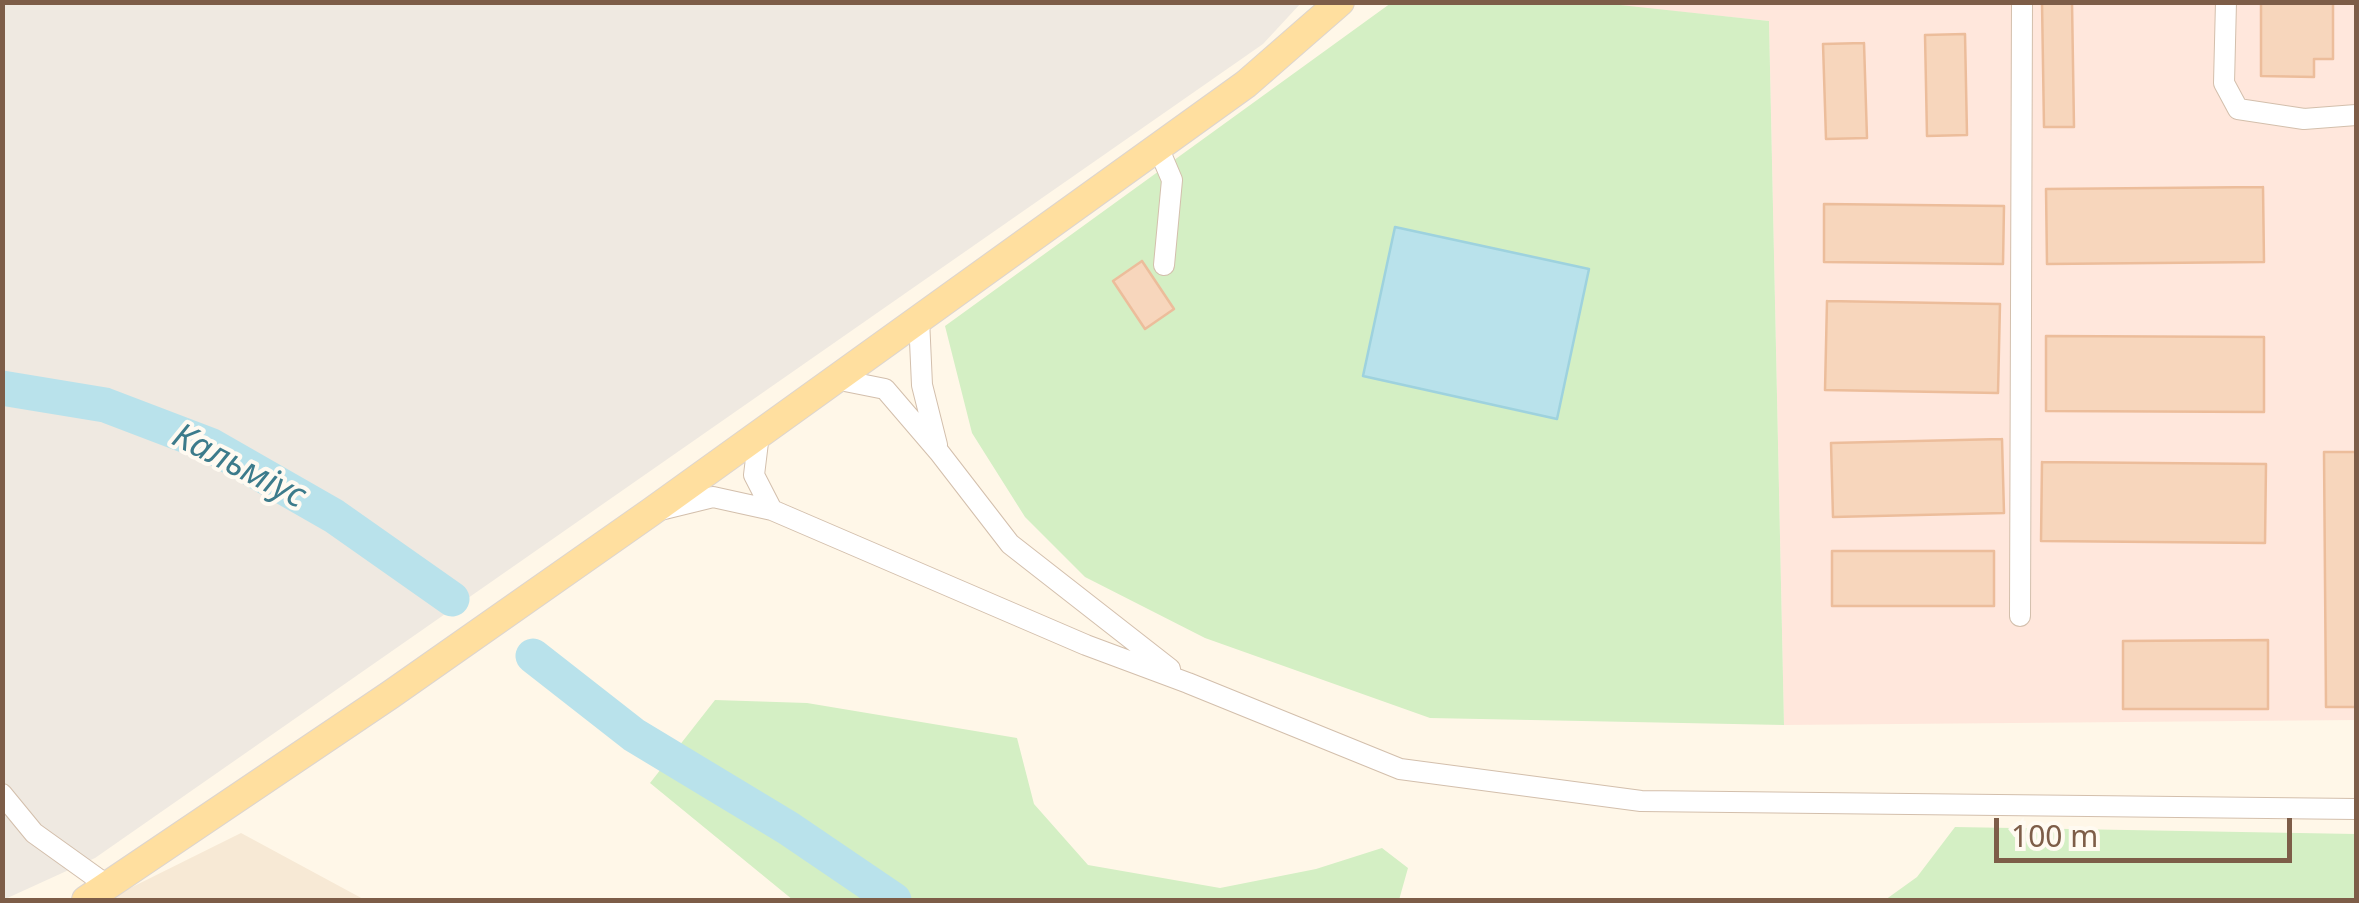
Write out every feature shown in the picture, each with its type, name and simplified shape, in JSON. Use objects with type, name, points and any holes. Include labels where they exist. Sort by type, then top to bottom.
[{"type":"main road","points":[[97,893],[651,512],[1246,84],[1340,2]]},
{"type":"street","points":[[2020,616],[2022,2]]},
{"type":"street","points":[[2226,2],[2224,83],[2238,108],[2304,119],[2356,115]]},
{"type":"street","points":[[1158,148],[1172,180],[1164,265]]},
{"type":"street","points":[[920,319],[922,385],[939,452]]},
{"type":"street","points":[[835,380],[885,389],[1010,544],[1188,683]]},
{"type":"street","points":[[759,434],[754,475],[772,510]]},
{"type":"street","points":[[651,512],[713,497],[772,510],[1086,645],[1400,769],[1641,801],[2356,809]]},
{"type":"street","points":[[2,794],[34,833],[97,893]]},
{"type":"shaded area","points":[[3,3],[1301,3],[1263,44],[95,858],[3,900]]},
{"type":"shaded area","points":[[1592,3],[2356,3],[2356,720],[1784,725],[1769,21]]},
{"type":"shaded area","points":[[241,833],[365,900],[106,900]]},
{"type":"green space","points":[[1592,2],[1769,21],[1784,725],[1430,718],[1205,638],[1085,577],[1025,517],[972,433],[945,326],[1391,3]]},
{"type":"green space","points":[[715,700],[807,703],[1017,738],[1034,804],[1088,865],[1220,888],[1316,869],[1382,848],[1408,868],[1399,900],[793,900],[650,783]]},
{"type":"green space","points":[[1955,827],[2356,834],[2356,900],[1885,900],[1917,877]]},
{"type":"water","points":[[1395,227],[1589,269],[1557,419],[1363,376]]},
{"type":"building","points":[[2042,2],[2072,2],[2074,127],[2044,127]]},
{"type":"building","points":[[2261,2],[2333,2],[2333,59],[2314,59],[2314,77],[2261,76]]},
{"type":"building","points":[[1965,34],[1967,135],[1927,136],[1925,35]]},
{"type":"building","points":[[1864,43],[1867,138],[1826,139],[1823,44]]},
{"type":"building","points":[[2263,187],[2264,262],[2047,264],[2046,189]]},
{"type":"building","points":[[1824,204],[2004,206],[2003,264],[1824,262]]},
{"type":"building","points":[[1142,261],[1174,309],[1145,329],[1113,281]]},
{"type":"building","points":[[1827,301],[2000,304],[1998,393],[1825,390]]},
{"type":"building","points":[[2046,336],[2264,337],[2264,412],[2046,411]]},
{"type":"building","points":[[2002,439],[2004,513],[1833,517],[1831,443]]},
{"type":"building","points":[[2324,452],[2356,452],[2356,707],[2326,707]]},
{"type":"building","points":[[2042,462],[2266,464],[2265,543],[2041,541]]},
{"type":"building","points":[[1832,551],[1994,551],[1994,606],[1832,606]]},
{"type":"building","points":[[2268,640],[2268,709],[2123,709],[2123,641]]},
{"type":"waterway","name":"Кальміус","points":[[2,388],[105,405],[210,445],[334,516],[452,599]]},
{"type":"waterway","name":"Кальміус","points":[[533,656],[634,735],[788,828],[894,900]]}]
